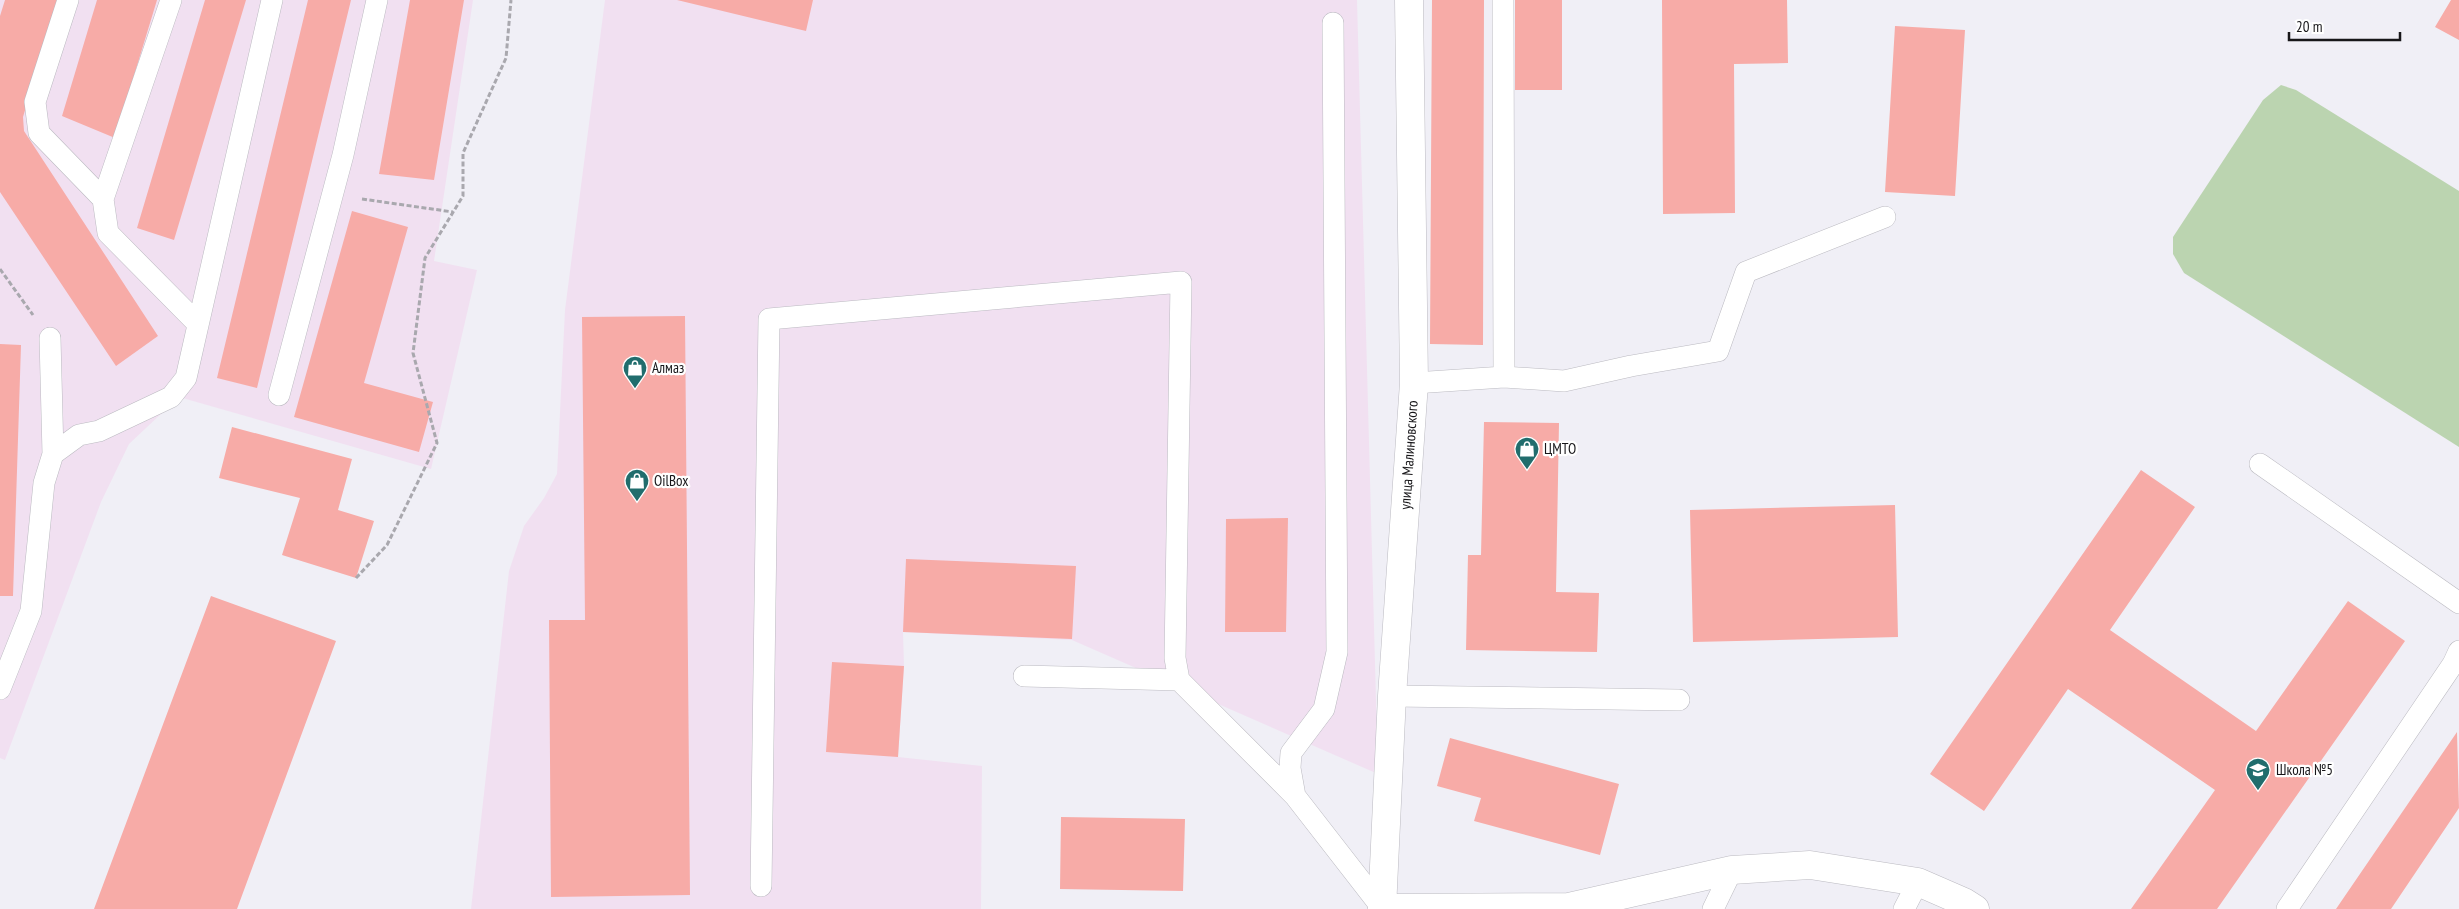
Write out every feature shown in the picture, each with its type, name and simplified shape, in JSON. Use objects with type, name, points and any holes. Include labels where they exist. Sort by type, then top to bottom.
[{"type":"street","name":"улица Малиновского","points":[[1382,908],[1392,696],[1414,384],[1409,0]]},
{"type":"street","points":[[1382,908],[1569,907],[1732,870],[1810,865],[1918,882],[1964,902],[1975,909]]},
{"type":"lane","points":[[68,0],[35,102],[39,133],[103,199]]},
{"type":"lane","points":[[171,0],[103,199],[108,233],[198,324]]},
{"type":"lane","points":[[53,454],[79,435],[99,431],[171,397],[186,378],[272,0]]},
{"type":"lane","points":[[279,395],[332,195],[377,0]]},
{"type":"lane","points":[[1503,0],[1504,377]]},
{"type":"lane","points":[[1295,796],[1290,768],[1291,753],[1324,708],[1337,652],[1333,23]]},
{"type":"lane","points":[[1414,384],[1504,377],[1564,381],[1631,366],[1718,351],[1746,272],[1885,217]]},
{"type":"lane","points":[[761,886],[769,320],[1180,282],[1175,658],[1179,680],[1295,796],[1382,908]]},
{"type":"lane","points":[[0,689],[31,611],[44,483],[53,454],[50,338]]},
{"type":"lane","points":[[2260,464],[2459,603]]},
{"type":"lane","points":[[2287,909],[2453,664],[2459,651]]},
{"type":"lane","points":[[1024,676],[1179,680]]},
{"type":"lane","points":[[1392,696],[1679,700]]},
{"type":"lane","points":[[1713,909],[1732,870]]},
{"type":"lane","points":[[1904,909],[1918,882]]},
{"type":"path","points":[[356,578],[387,545],[437,443],[413,353],[425,258],[463,196],[463,153],[506,58],[511,0]]},
{"type":"path","points":[[332,195],[454,212]]},
{"type":"path","points":[[0,269],[50,338]]},
{"type":"shaded area","points":[[0,0],[473,0],[434,261],[477,270],[431,469],[179,397],[129,444],[101,502],[5,760],[0,758]]},
{"type":"shaded area","points":[[605,0],[1357,0],[1378,774],[1072,640],[903,632],[904,666],[898,757],[982,766],[981,909],[471,909],[509,571],[524,526],[544,498],[557,474],[565,310]]},
{"type":"green space","points":[[2281,85],[2296,90],[2459,191],[2459,447],[2184,273],[2173,254],[2173,237],[2263,100]]},
{"type":"building","points":[[5,0],[58,0],[23,117],[24,131],[158,336],[116,366],[0,192],[0,16]]},
{"type":"building","points":[[97,0],[157,0],[115,138],[62,116]]},
{"type":"building","points":[[205,0],[246,0],[174,240],[137,228]]},
{"type":"building","points":[[308,0],[351,0],[257,388],[217,378]]},
{"type":"building","points":[[410,0],[464,0],[434,180],[379,174]]},
{"type":"building","points":[[677,0],[813,0],[806,31]]},
{"type":"building","points":[[1432,0],[1484,0],[1483,345],[1430,344]]},
{"type":"building","points":[[1515,0],[1562,0],[1562,90],[1515,90]]},
{"type":"building","points":[[1662,0],[1787,0],[1788,63],[1734,64],[1735,213],[1663,214]]},
{"type":"building","points":[[2451,0],[2459,0],[2459,40],[2435,27]]},
{"type":"building","points":[[1895,26],[1965,30],[1955,196],[1885,192]]},
{"type":"building","points":[[352,211],[408,227],[364,383],[433,402],[419,452],[294,417]]},
{"type":"building","points":[[685,316],[690,895],[551,897],[549,620],[585,620],[582,317]]},
{"type":"building","points":[[0,344],[21,345],[13,596],[0,596]]},
{"type":"building","points":[[1484,422],[1559,423],[1556,592],[1599,593],[1597,652],[1466,650],[1468,555],[1481,555]]},
{"type":"building","points":[[232,427],[352,459],[338,510],[374,521],[356,578],[282,555],[300,498],[219,478]]},
{"type":"building","points":[[2141,470],[2195,507],[2110,630],[2256,731],[2348,601],[2405,641],[2217,909],[2131,909],[2215,790],[2068,689],[1984,811],[1930,774]]},
{"type":"building","points":[[1895,505],[1898,637],[1693,642],[1690,510]]},
{"type":"building","points":[[1288,518],[1286,632],[1225,632],[1226,519]]},
{"type":"building","points":[[906,559],[1076,566],[1072,639],[903,632]]},
{"type":"building","points":[[211,596],[336,641],[237,909],[94,909]]},
{"type":"building","points":[[832,662],[904,666],[898,757],[826,752]]},
{"type":"building","points":[[2457,732],[2459,808],[2391,909],[2336,909]]},
{"type":"building","points":[[1450,738],[1619,784],[1600,855],[1474,821],[1481,798],[1437,786]]},
{"type":"building","points":[[1061,817],[1185,819],[1183,891],[1060,889]]},
{"type":"place","name":"Алмаз","points":[[635,389]]},
{"type":"place","name":"ЦМТО","points":[[1527,470]]},
{"type":"place","name":"OilBox","points":[[637,502]]},
{"type":"place","name":"Школа №5","points":[[2258,791]]}]
